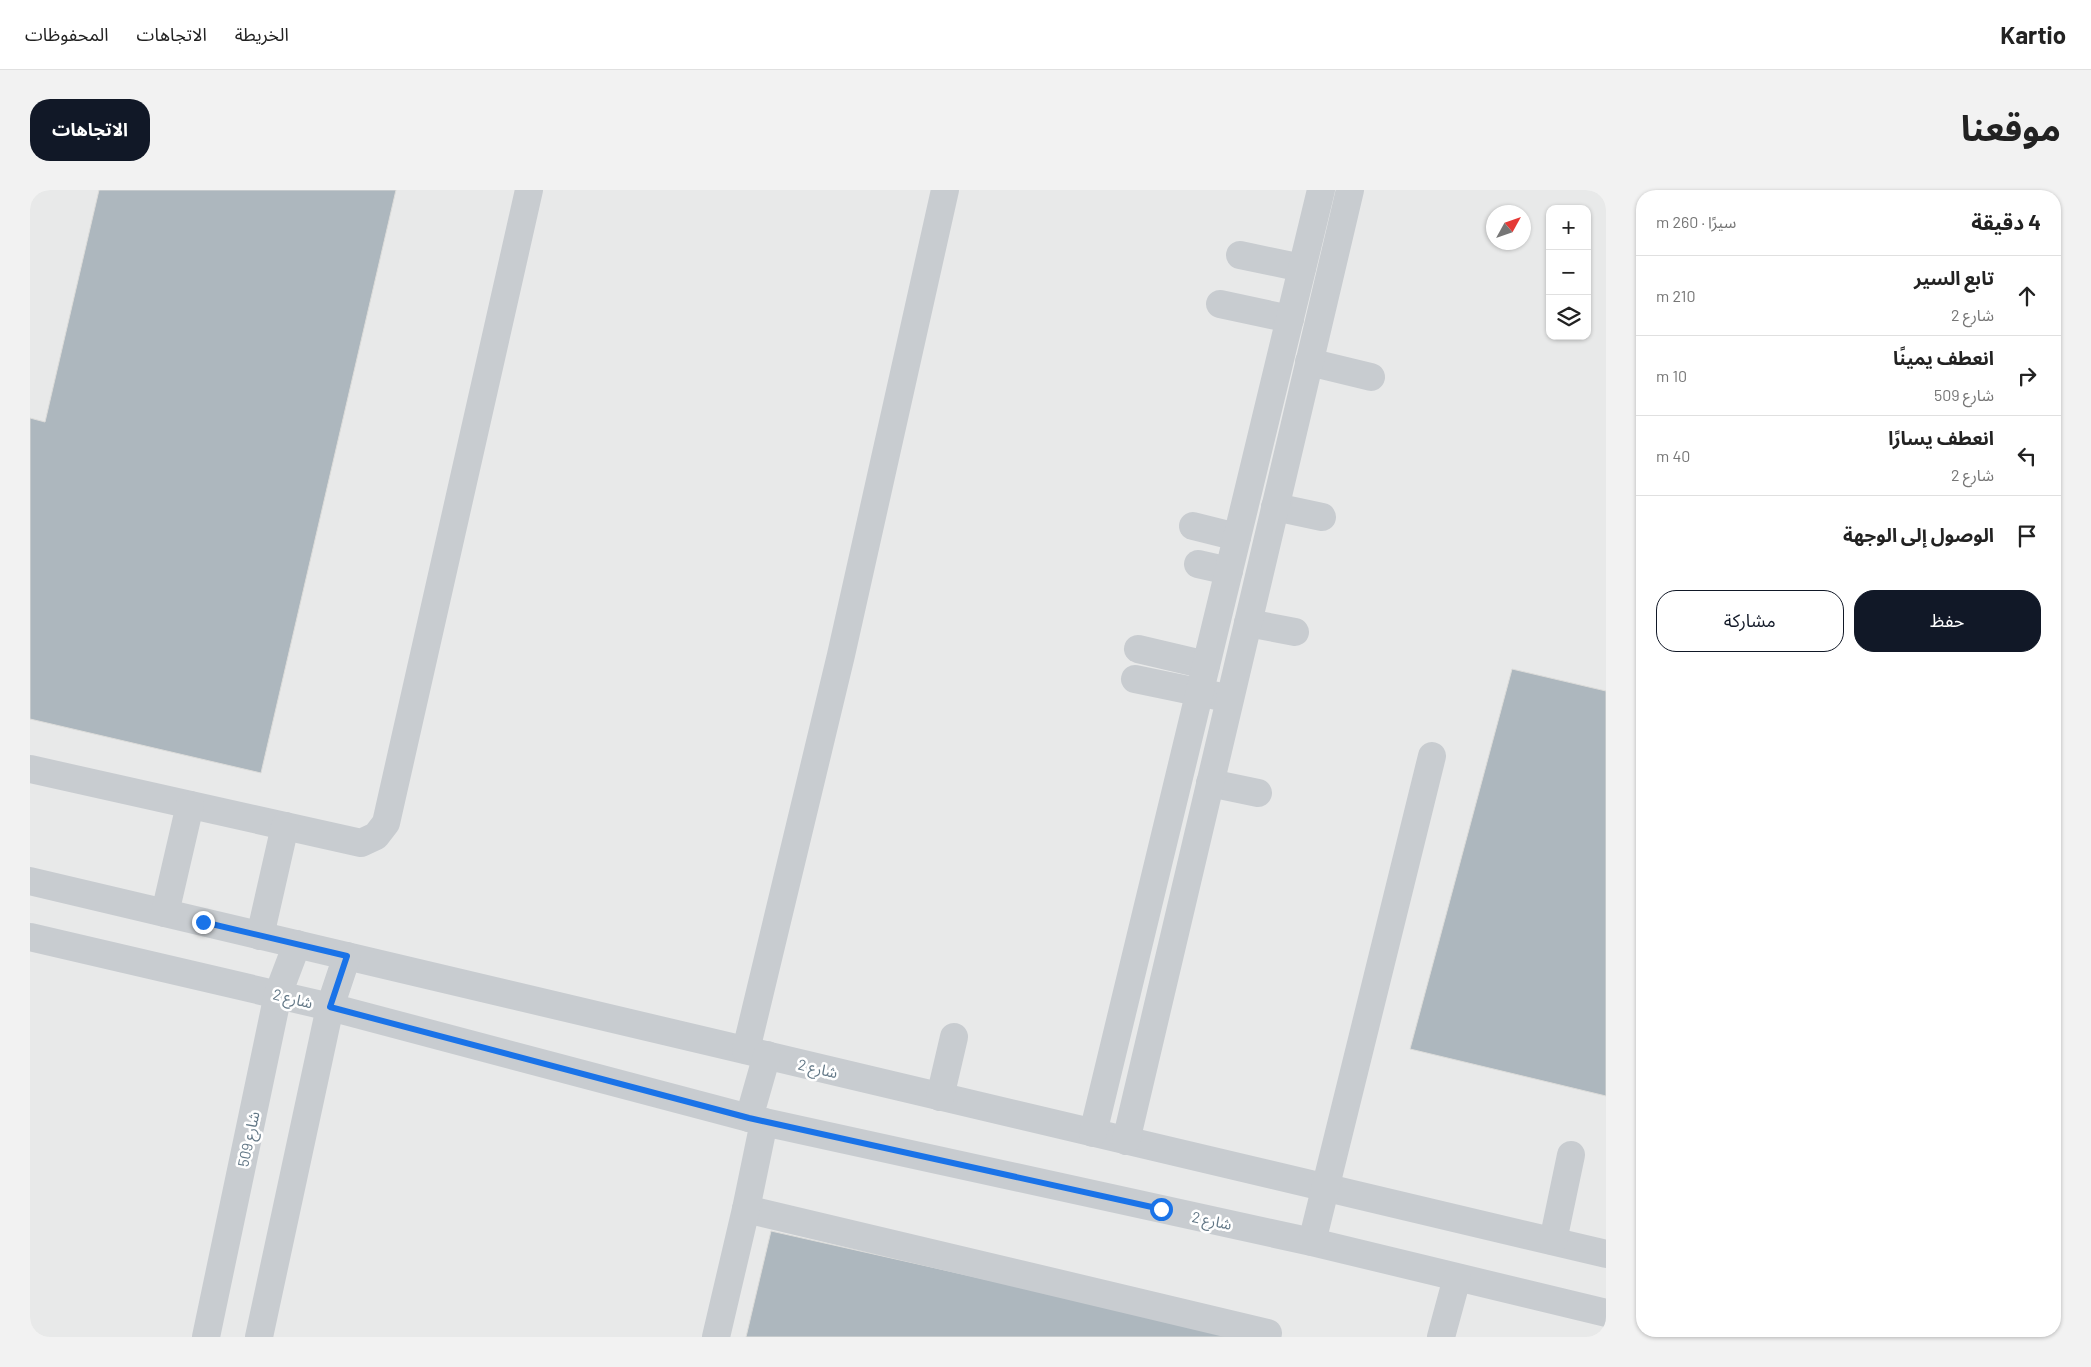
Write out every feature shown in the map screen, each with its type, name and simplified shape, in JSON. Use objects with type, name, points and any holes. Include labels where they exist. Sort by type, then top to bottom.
[{"type":"street","points":[[30,769],[361,843],[376,836],[386,823],[529,190]]},
{"type":"street","points":[[716,1337],[746,1209],[756,1120],[756,1053],[843,646],[945,190]]},
{"type":"street","points":[[1093,1133],[1321,190]]},
{"type":"street","points":[[1126,1140],[1350,190]]},
{"type":"street","points":[[1240,255],[1302,268]]},
{"type":"street","points":[[1220,304],[1290,319]]},
{"type":"street","points":[[1309,362],[1371,377]]},
{"type":"street","points":[[1272,392],[1301,398]]},
{"type":"street","points":[[1275,506],[1322,517]]},
{"type":"street","points":[[1193,526],[1237,537]]},
{"type":"street","points":[[1198,564],[1229,570]]},
{"type":"street","points":[[1248,623],[1295,632]]},
{"type":"street","points":[[1138,649],[1206,665]]},
{"type":"street","points":[[1136,679],[1200,691],[1230,699]]},
{"type":"street","points":[[1312,1242],[1432,756]]},
{"type":"street","points":[[1210,783],[1258,793]]},
{"type":"street","points":[[165,913],[190,805]]},
{"type":"street","points":[[260,936],[285,826]]},
{"type":"street","name":"شارع 2","points":[[30,881],[1606,1254]]},
{"type":"street","points":[[1145,917],[1178,924]]},
{"type":"street","name":"شارع 2","points":[[30,937],[330,1007],[756,1120],[1312,1242],[1606,1313]]},
{"type":"street","name":"شارع 509","points":[[206,1337],[278,994],[297,944]]},
{"type":"street","points":[[259,1337],[330,1007],[347,956]]},
{"type":"street","points":[[940,1096],[954,1037]]},
{"type":"street","points":[[1553,1242],[1571,1155]]},
{"type":"street","points":[[746,1209],[1268,1333]]},
{"type":"street","points":[[1441,1337],[1457,1278]]},
{"type":"shaded area","points":[[30,190],[1606,190],[1606,1337],[30,1337]]},
{"type":"building","points":[[99,190],[396,190],[261,773],[30,719],[30,418],[45,422]]},
{"type":"building","points":[[1512,669],[1606,691],[1606,1096],[1410,1049]]},
{"type":"building","points":[[771,1231],[1243,1337],[746,1337]]},
{"type":"route","points":[[203,922],[347,956],[330,1007],[749,1118],[1161,1209]]}]
